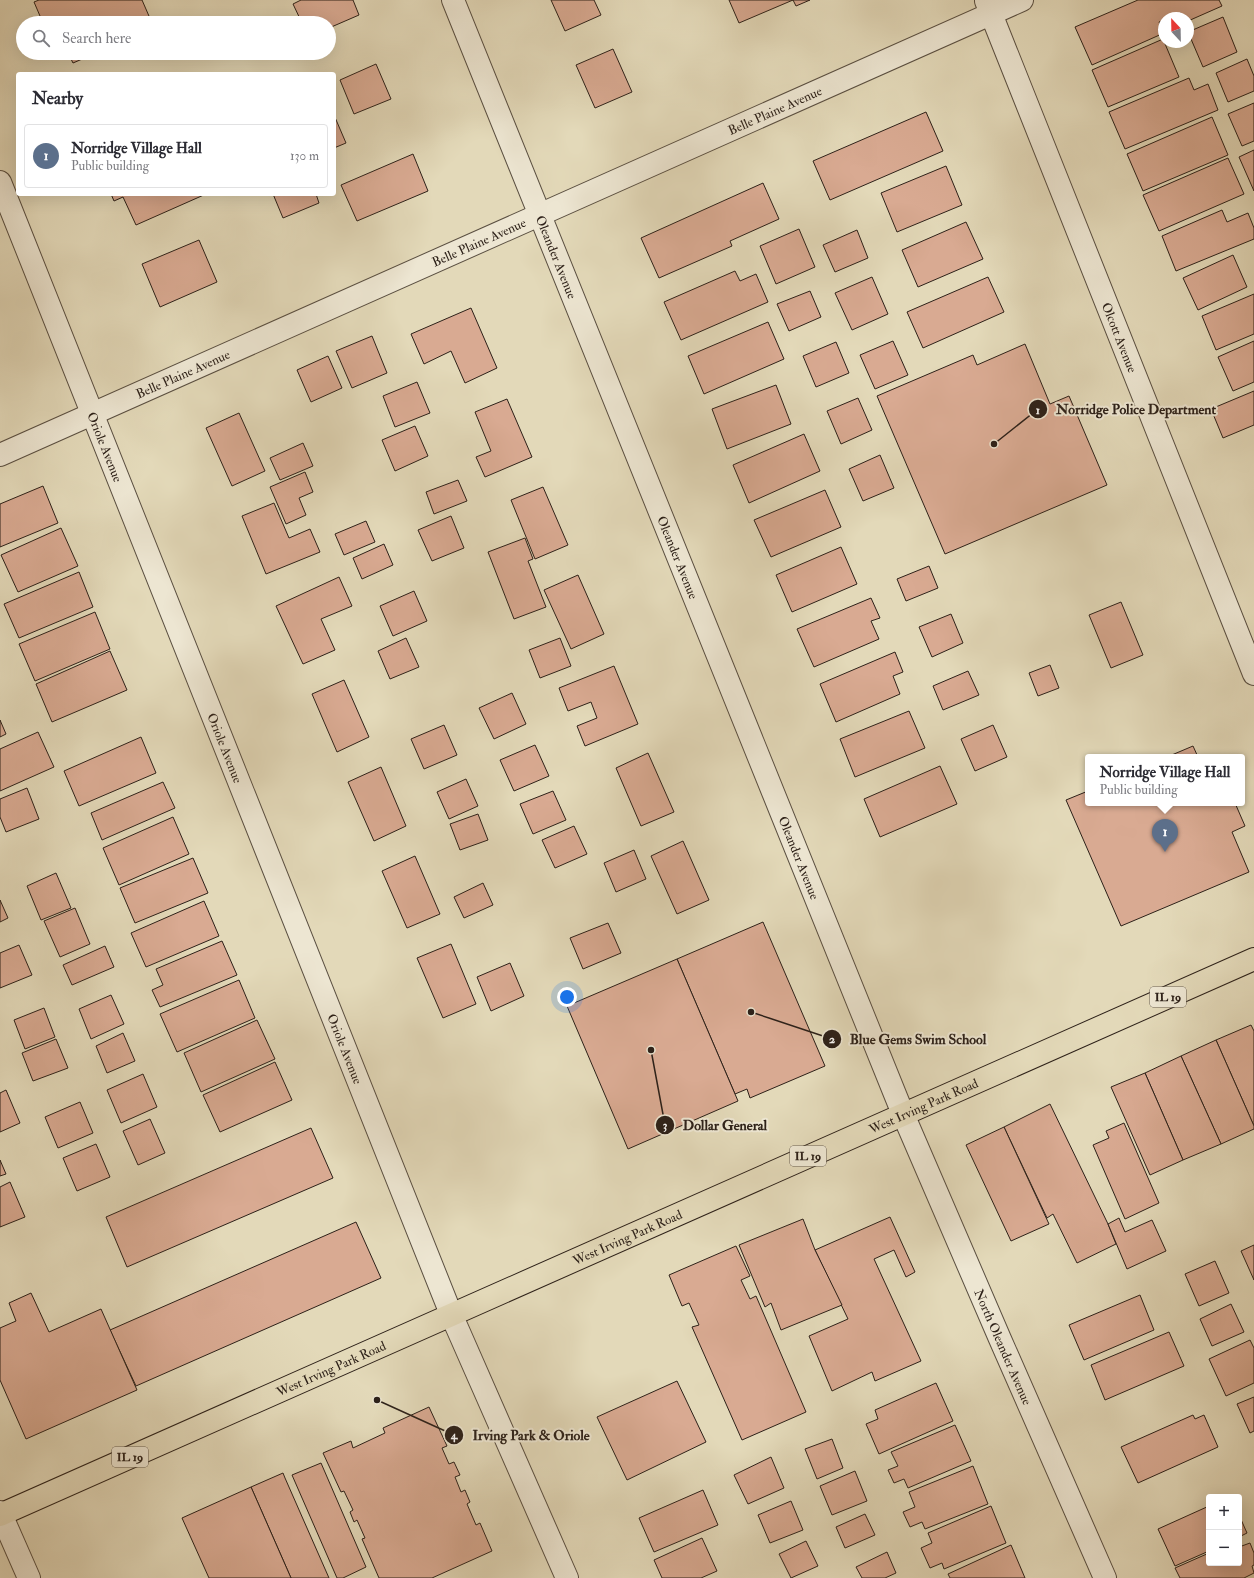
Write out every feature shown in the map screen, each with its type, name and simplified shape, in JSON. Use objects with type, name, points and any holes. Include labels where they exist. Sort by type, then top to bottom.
[{"type":"main road","name":"West Irving Park Road","points":[[0,1514],[1254,959]]},
{"type":"street","name":"Oleander Avenue","points":[[453,0],[903,1114]]},
{"type":"street","name":"Belle Plaine Avenue","points":[[0,455],[540,214],[988,7],[1022,0]]},
{"type":"street","name":"Olcott Avenue","points":[[988,7],[1254,674]]},
{"type":"street","name":"Oriole Avenue","points":[[0,182],[451,1314],[567,1578]]},
{"type":"street","name":"North Oleander Avenue","points":[[903,1114],[1105,1578]]},
{"type":"street","points":[[0,1514],[29,1578]]},
{"type":"building","points":[[39,0],[142,0],[149,16],[40,16],[34,2]]},
{"type":"building","points":[[301,0],[353,0],[359,15],[336,25],[336,16],[299,16],[293,4]]},
{"type":"building","points":[[551,0],[594,0],[601,15],[565,31]]},
{"type":"building","points":[[729,0],[793,0],[739,23]]},
{"type":"building","points":[[793,0],[810,0],[796,6]]},
{"type":"building","points":[[1138,0],[1219,0],[1222,6],[1194,18],[1194,12],[1158,12],[1158,36],[1092,65],[1075,27]]},
{"type":"building","points":[[1223,17],[1237,52],[1203,67],[1194,46],[1194,29]]},
{"type":"building","points":[[1158,41],[1158,48],[1167,48],[1179,77],[1108,107],[1092,70]]},
{"type":"building","points":[[613,49],[632,92],[595,108],[576,65]]},
{"type":"building","points":[[1247,59],[1254,76],[1254,91],[1228,102],[1216,73]]},
{"type":"building","points":[[72,60],[80,60],[73,63]]},
{"type":"building","points":[[376,64],[391,99],[354,114],[340,80]]},
{"type":"building","points":[[1189,78],[1194,90],[1208,84],[1218,110],[1125,149],[1109,112]]},
{"type":"building","points":[[1254,103],[1254,141],[1242,146],[1228,114]]},
{"type":"building","points":[[926,112],[943,151],[830,200],[813,161]]},
{"type":"building","points":[[1212,117],[1228,155],[1143,191],[1127,154]]},
{"type":"building","points":[[336,120],[346,143],[336,147]]},
{"type":"building","points":[[1254,150],[1254,191],[1239,157]]},
{"type":"building","points":[[413,154],[428,191],[357,221],[341,185]]},
{"type":"building","points":[[1228,158],[1244,194],[1159,231],[1143,195]]},
{"type":"building","points":[[946,166],[962,205],[897,232],[881,193]]},
{"type":"building","points":[[763,183],[779,219],[730,241],[732,246],[659,278],[641,238]]},
{"type":"building","points":[[112,196],[201,196],[136,225],[123,197],[114,201]]},
{"type":"building","points":[[274,196],[317,196],[319,203],[283,218]]},
{"type":"building","points":[[1222,210],[1227,222],[1248,213],[1254,228],[1254,239],[1176,271],[1162,236]]},
{"type":"building","points":[[966,222],[983,259],[918,287],[902,250]]},
{"type":"building","points":[[799,229],[815,267],[776,284],[760,246]]},
{"type":"building","points":[[857,230],[868,258],[835,272],[823,245]]},
{"type":"building","points":[[199,240],[217,282],[160,307],[142,264]]},
{"type":"building","points":[[1233,255],[1247,287],[1198,310],[1183,278]]},
{"type":"building","points":[[735,271],[740,281],[756,274],[768,302],[681,340],[664,302]]},
{"type":"building","points":[[872,277],[888,314],[852,330],[835,293]]},
{"type":"building","points":[[988,277],[1004,312],[923,348],[907,312]]},
{"type":"building","points":[[810,291],[821,317],[789,331],[777,304]]},
{"type":"building","points":[[1254,294],[1254,334],[1216,350],[1202,316]]},
{"type":"building","points":[[471,308],[497,368],[465,383],[451,351],[424,364],[411,334]]},
{"type":"building","points":[[768,322],[784,359],[704,394],[688,356]]},
{"type":"building","points":[[372,336],[387,373],[352,388],[336,351]]},
{"type":"building","points":[[893,341],[908,375],[875,389],[860,355]]},
{"type":"building","points":[[1254,341],[1254,382],[1233,391],[1218,357]]},
{"type":"building","points":[[836,342],[849,373],[816,387],[803,356]]},
{"type":"building","points":[[1025,344],[1050,404],[1069,396],[1107,485],[945,554],[877,396],[973,355],[977,365]]},
{"type":"building","points":[[328,356],[342,388],[311,402],[297,370]]},
{"type":"building","points":[[417,382],[430,413],[395,427],[383,396]]},
{"type":"building","points":[[776,385],[791,424],[727,449],[712,409]]},
{"type":"building","points":[[1254,391],[1254,425],[1223,438],[1211,409]]},
{"type":"building","points":[[858,398],[872,430],[841,444],[827,411]]},
{"type":"building","points":[[507,399],[532,457],[485,477],[476,457],[491,451],[475,412]]},
{"type":"building","points":[[239,413],[265,471],[232,486],[206,428]]},
{"type":"building","points":[[415,426],[428,456],[395,471],[382,440]]},
{"type":"building","points":[[804,434],[820,471],[749,503],[733,465]]},
{"type":"building","points":[[303,443],[313,466],[280,480],[270,458]]},
{"type":"building","points":[[880,455],[894,488],[863,501],[849,469]]},
{"type":"building","points":[[305,472],[313,492],[299,498],[306,515],[286,524],[270,487]]},
{"type":"building","points":[[458,480],[467,501],[434,514],[426,492]]},
{"type":"building","points":[[43,486],[58,523],[0,547],[0,504]]},
{"type":"building","points":[[543,487],[568,545],[535,559],[511,500]]},
{"type":"building","points":[[825,490],[841,527],[771,557],[754,520]]},
{"type":"building","points":[[274,503],[289,538],[310,529],[320,552],[266,574],[242,516]]},
{"type":"building","points":[[451,516],[464,548],[432,561],[418,530]]},
{"type":"building","points":[[366,521],[375,542],[344,555],[335,534]]},
{"type":"building","points":[[61,528],[78,566],[18,592],[1,555]]},
{"type":"building","points":[[525,538],[533,559],[528,561],[546,607],[514,619],[488,552]]},
{"type":"building","points":[[384,544],[393,565],[362,579],[353,558]]},
{"type":"building","points":[[841,547],[857,584],[792,612],[776,575]]},
{"type":"building","points":[[929,566],[938,588],[906,601],[897,579]]},
{"type":"building","points":[[79,572],[93,607],[19,638],[4,604]]},
{"type":"building","points":[[578,575],[604,634],[571,649],[544,590]]},
{"type":"building","points":[[339,577],[352,606],[321,619],[335,650],[303,664],[276,606]]},
{"type":"building","points":[[414,591],[427,621],[393,636],[380,606]]},
{"type":"building","points":[[871,598],[880,618],[871,621],[879,639],[814,667],[797,629]]},
{"type":"building","points":[[1121,602],[1143,655],[1111,668],[1089,615]]},
{"type":"building","points":[[95,612],[110,649],[35,681],[19,644]]},
{"type":"building","points":[[951,614],[963,643],[932,657],[919,627]]},
{"type":"building","points":[[406,638],[419,667],[390,679],[378,651]]},
{"type":"building","points":[[560,638],[571,666],[540,678],[529,650]]},
{"type":"building","points":[[110,651],[127,690],[52,722],[36,684]]},
{"type":"building","points":[[895,652],[903,672],[893,676],[900,694],[836,722],[820,684]]},
{"type":"building","points":[[1050,665],[1059,688],[1038,696],[1029,673]]},
{"type":"building","points":[[614,666],[638,724],[585,746],[577,726],[597,718],[591,702],[568,711],[559,688]]},
{"type":"building","points":[[968,671],[979,695],[943,710],[933,686]]},
{"type":"building","points":[[344,680],[369,737],[337,752],[312,694]]},
{"type":"building","points":[[512,693],[526,724],[494,739],[479,708]]},
{"type":"building","points":[[909,711],[925,748],[855,777],[840,739]]},
{"type":"building","points":[[0,720],[6,734],[0,737]]},
{"type":"building","points":[[444,725],[457,755],[424,769],[411,739]]},
{"type":"building","points":[[993,725],[1007,757],[975,771],[961,739]]},
{"type":"building","points":[[38,732],[54,767],[0,791],[0,749]]},
{"type":"building","points":[[141,737],[156,773],[79,806],[64,771]]},
{"type":"building","points":[[535,745],[549,776],[514,791],[500,760]]},
{"type":"building","points":[[1193,746],[1197,754],[1174,754]]},
{"type":"building","points":[[648,753],[674,812],[641,826],[616,768]]},
{"type":"building","points":[[940,766],[957,804],[880,837],[864,799]]},
{"type":"building","points":[[381,767],[406,826],[374,841],[348,782]]},
{"type":"building","points":[[466,779],[478,806],[449,819],[437,792]]},
{"type":"building","points":[[163,782],[175,808],[102,840],[91,813]]},
{"type":"building","points":[[27,788],[39,819],[6,832],[0,817],[0,799]]},
{"type":"building","points":[[553,791],[566,820],[533,834],[520,804]]},
{"type":"building","points":[[1085,792],[1085,806],[1236,806],[1245,826],[1232,832],[1249,872],[1121,926],[1066,800]]},
{"type":"building","points":[[478,814],[488,840],[460,850],[450,824]]},
{"type":"building","points":[[173,817],[189,854],[119,885],[103,848]]},
{"type":"building","points":[[574,826],[587,854],[555,868],[542,840]]},
{"type":"building","points":[[683,841],[709,900],[677,914],[651,856]]},
{"type":"building","points":[[634,850],[646,879],[616,892],[604,863]]},
{"type":"building","points":[[415,856],[440,914],[407,928],[382,871]]},
{"type":"building","points":[[193,858],[208,893],[135,923],[120,888]]},
{"type":"building","points":[[56,873],[71,908],[41,920],[27,886]]},
{"type":"building","points":[[483,883],[493,905],[464,918],[454,897]]},
{"type":"building","points":[[0,900],[8,918],[0,922]]},
{"type":"building","points":[[204,901],[219,936],[146,967],[131,933]]},
{"type":"building","points":[[75,908],[90,944],[60,957],[44,921]]},
{"type":"building","points":[[763,922],[825,1066],[750,1098],[747,1089],[735,1094],[677,959]]},
{"type":"building","points":[[608,923],[621,953],[583,969],[570,938]]},
{"type":"building","points":[[222,941],[237,975],[160,1007],[152,990],[163,985],[156,969]]},
{"type":"building","points":[[451,944],[476,1004],[443,1018],[417,958]]},
{"type":"building","points":[[19,945],[32,975],[0,988],[0,953]]},
{"type":"building","points":[[105,946],[114,967],[72,985],[63,965]]},
{"type":"building","points":[[677,959],[738,1101],[628,1149],[567,1006]]},
{"type":"building","points":[[510,963],[524,996],[491,1011],[477,977]]},
{"type":"building","points":[[239,980],[255,1018],[177,1052],[160,1014]]},
{"type":"building","points":[[111,995],[124,1024],[91,1039],[79,1009]]},
{"type":"building","points":[[44,1008],[55,1037],[25,1049],[14,1020]]},
{"type":"building","points":[[257,1020],[275,1059],[201,1092],[184,1053]]},
{"type":"building","points":[[1251,1025],[1254,1031],[1254,1126],[1216,1040]]},
{"type":"building","points":[[123,1033],[135,1061],[107,1073],[96,1046]]},
{"type":"building","points":[[56,1039],[68,1068],[33,1081],[22,1053]]},
{"type":"building","points":[[1216,1040],[1254,1126],[1254,1129],[1221,1144],[1181,1056]]},
{"type":"building","points":[[1181,1056],[1221,1144],[1183,1160],[1145,1073]]},
{"type":"building","points":[[275,1062],[292,1100],[220,1132],[203,1095]]},
{"type":"building","points":[[1145,1073],[1183,1160],[1150,1175],[1111,1087]]},
{"type":"building","points":[[143,1074],[157,1107],[121,1123],[107,1090]]},
{"type":"building","points":[[6,1090],[20,1123],[0,1132],[0,1093]]},
{"type":"building","points":[[80,1102],[93,1133],[58,1148],[45,1117]]},
{"type":"building","points":[[1050,1104],[1108,1224],[1116,1244],[1077,1263],[1053,1214],[1047,1218],[1004,1127]]},
{"type":"building","points":[[150,1119],[165,1153],[138,1165],[123,1131]]},
{"type":"building","points":[[1124,1123],[1159,1203],[1125,1219],[1093,1145],[1109,1138],[1106,1131]]},
{"type":"building","points":[[1004,1127],[1049,1224],[1011,1241],[966,1145]]},
{"type":"building","points":[[311,1128],[333,1178],[127,1267],[106,1217]]},
{"type":"building","points":[[96,1144],[110,1177],[77,1191],[63,1158]]},
{"type":"building","points":[[0,1160],[6,1174],[0,1176]]},
{"type":"building","points":[[10,1182],[25,1217],[0,1227],[0,1187]]},
{"type":"building","points":[[890,1217],[915,1272],[906,1277],[894,1250],[874,1259],[921,1361],[875,1381],[872,1372],[832,1391],[809,1336],[848,1319],[815,1250]]},
{"type":"building","points":[[1119,1218],[1125,1232],[1152,1220],[1166,1251],[1127,1269],[1108,1224]]},
{"type":"building","points":[[803,1219],[815,1250],[842,1305],[781,1330],[771,1303],[765,1307],[739,1245]]},
{"type":"building","points":[[356,1222],[381,1278],[136,1386],[110,1330]]},
{"type":"building","points":[[1254,1245],[1254,1280],[1241,1251]]},
{"type":"building","points":[[736,1246],[750,1276],[741,1280],[750,1299],[756,1296],[806,1412],[742,1440],[692,1327],[699,1325],[689,1303],[682,1306],[669,1275]]},
{"type":"building","points":[[1215,1261],[1229,1293],[1199,1306],[1185,1274]]},
{"type":"building","points":[[31,1293],[49,1332],[101,1309],[137,1390],[26,1439],[0,1380],[0,1328],[16,1321],[9,1303]]},
{"type":"building","points":[[1140,1295],[1154,1330],[1084,1360],[1069,1325]]},
{"type":"building","points":[[1231,1304],[1244,1332],[1212,1346],[1200,1319]]},
{"type":"building","points":[[1169,1332],[1184,1366],[1105,1400],[1091,1365]]},
{"type":"building","points":[[1250,1340],[1254,1348],[1254,1383],[1226,1396],[1209,1359]]},
{"type":"building","points":[[677,1381],[706,1442],[627,1480],[597,1417]]},
{"type":"building","points":[[936,1383],[953,1421],[879,1454],[866,1424],[878,1419],[875,1410]]},
{"type":"building","points":[[1254,1397],[1254,1431],[1250,1433],[1237,1404]]},
{"type":"building","points":[[429,1407],[447,1446],[442,1448],[449,1464],[454,1462],[460,1475],[455,1477],[461,1492],[465,1490],[470,1502],[467,1504],[476,1525],[480,1523],[492,1551],[432,1578],[379,1578],[362,1539],[365,1538],[357,1520],[354,1522],[350,1512],[353,1510],[344,1491],[341,1492],[323,1453],[351,1441],[353,1448],[385,1433],[383,1428]]},
{"type":"building","points":[[1193,1415],[1195,1419],[1204,1415],[1218,1447],[1138,1483],[1121,1447]]},
{"type":"building","points":[[955,1425],[971,1461],[908,1488],[904,1479],[894,1483],[888,1470],[898,1466],[891,1452]]},
{"type":"building","points":[[832,1439],[843,1468],[817,1479],[805,1449]]},
{"type":"building","points":[[771,1457],[784,1488],[748,1504],[734,1475]]},
{"type":"building","points":[[321,1463],[366,1567],[343,1578],[337,1578],[292,1475]]},
{"type":"building","points":[[973,1466],[988,1504],[925,1529],[922,1522],[910,1527],[903,1512],[915,1507],[909,1492]]},
{"type":"building","points":[[855,1471],[867,1501],[832,1515],[820,1486]]},
{"type":"building","points":[[283,1473],[329,1578],[291,1578],[251,1487]]},
{"type":"building","points":[[251,1487],[291,1578],[209,1578],[182,1518]]},
{"type":"building","points":[[703,1490],[718,1525],[654,1552],[639,1518]]},
{"type":"building","points":[[791,1501],[803,1530],[770,1543],[758,1515]]},
{"type":"building","points":[[991,1506],[1006,1543],[944,1569],[942,1563],[930,1568],[921,1548],[932,1543],[928,1533]]},
{"type":"building","points":[[1206,1507],[1206,1552],[1175,1566],[1158,1529]]},
{"type":"building","points":[[865,1514],[875,1535],[845,1548],[836,1527]]},
{"type":"building","points":[[1242,1522],[1247,1533],[1242,1536]]},
{"type":"building","points":[[702,1538],[717,1571],[701,1578],[662,1578],[654,1560]]},
{"type":"building","points":[[806,1541],[818,1566],[791,1578],[779,1554]]},
{"type":"building","points":[[1250,1543],[1254,1553],[1254,1565],[1252,1566],[1254,1573],[1244,1578],[1180,1578],[1175,1568],[1206,1554],[1206,1566],[1242,1566],[1242,1546]]},
{"type":"building","points":[[1011,1545],[1025,1578],[950,1578],[948,1574]]},
{"type":"building","points":[[887,1552],[896,1573],[885,1578],[862,1578],[856,1567]]},
{"type":"place","name":"Norridge Police Department","points":[[994,444]]},
{"type":"place","name":"Norridge Village Hall","points":[[1165,852]]},
{"type":"place","name":"Blue Gems Swim School","points":[[751,1012]]},
{"type":"place","name":"Dollar General","points":[[651,1050]]},
{"type":"place","name":"Irving Park & Oriole","points":[[377,1400]]}]
